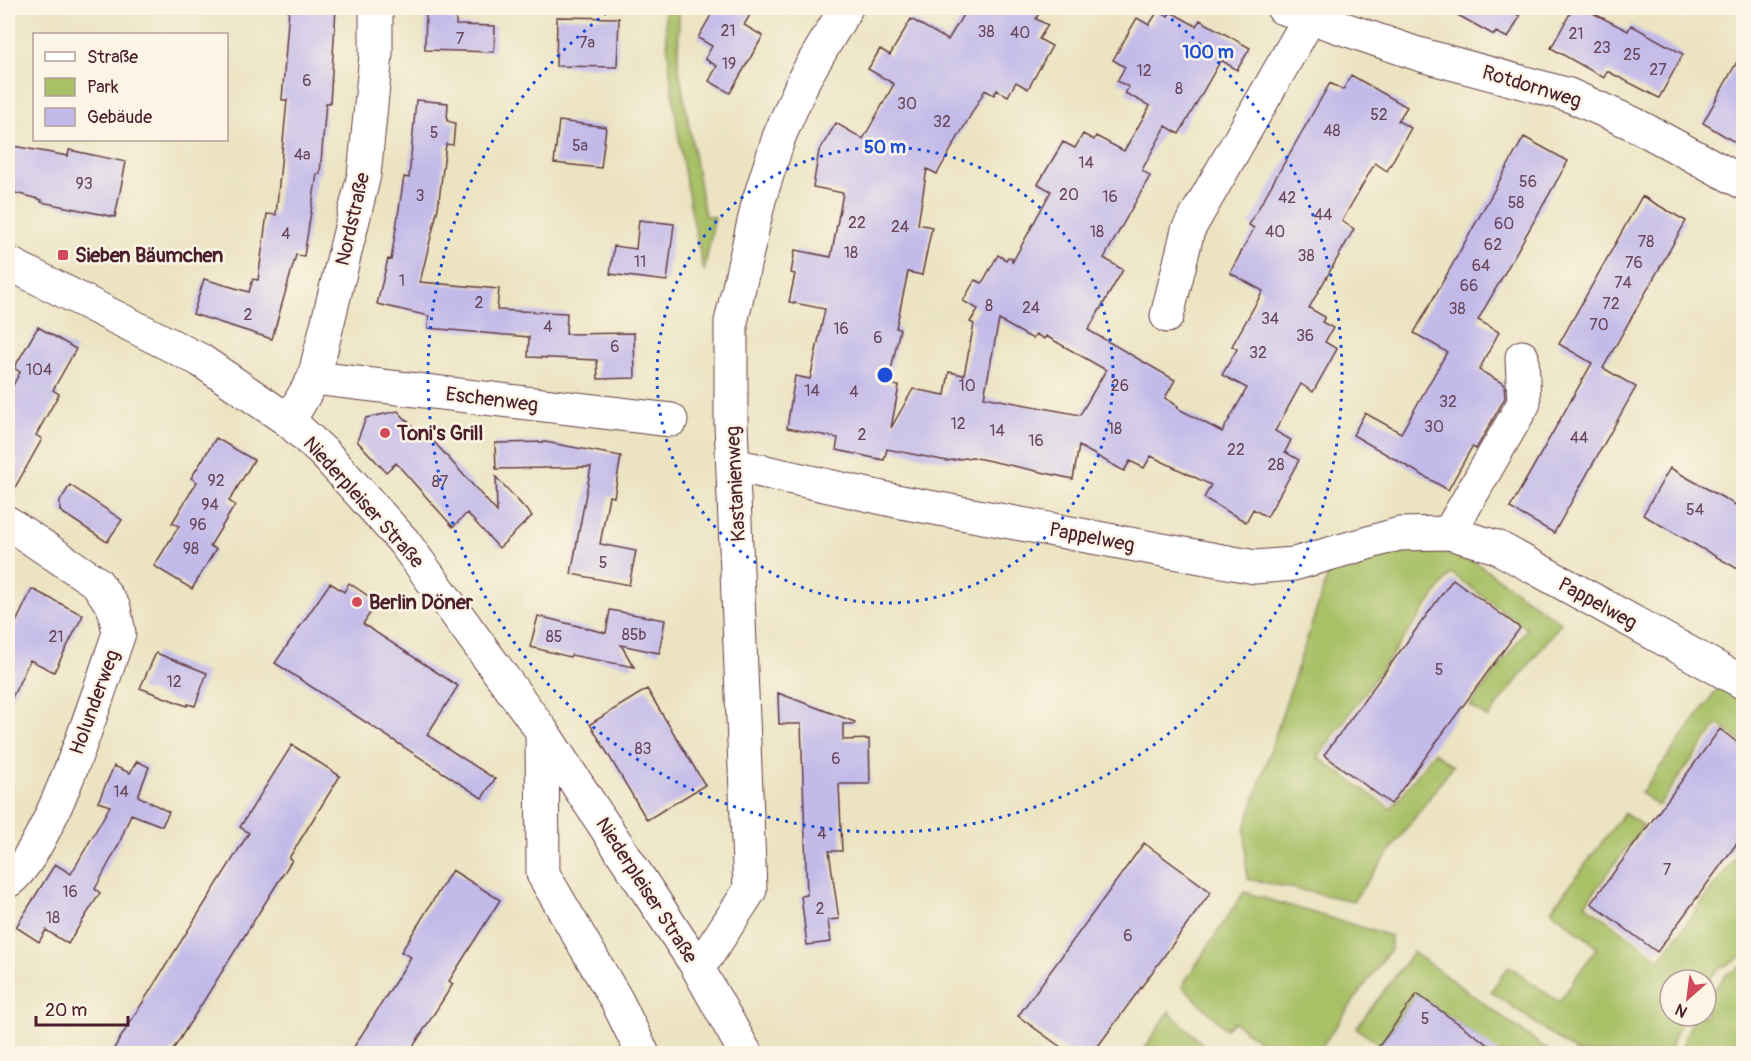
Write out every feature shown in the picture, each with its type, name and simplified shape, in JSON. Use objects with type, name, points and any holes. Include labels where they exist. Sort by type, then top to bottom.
[{"type":"street","name":"Nordstraße","points":[[289,422],[314,378],[364,175],[376,56],[376,8]]},
{"type":"street","name":"Kastanienweg","points":[[695,963],[708,956],[750,890],[731,322],[759,200],[779,137],[805,77],[846,8]]},
{"type":"street","name":"Rotdornweg","points":[[1167,316],[1188,230],[1296,13],[1418,54],[1569,95],[1634,124],[1743,183]]},
{"type":"street","name":"Niederpleiser Straße","points":[[8,263],[200,360],[289,422],[325,454],[404,542],[542,731],[695,963],[746,1053]]},
{"type":"street","points":[[1449,533],[1524,403],[1522,357]]},
{"type":"street","name":"Eschenweg","points":[[314,378],[671,420]]},
{"type":"street","name":"Pappelweg","points":[[734,465],[896,501],[1255,567],[1294,564],[1399,534],[1449,533],[1497,547],[1743,683]]},
{"type":"street","name":"Holunderweg","points":[[8,524],[97,583],[114,608],[119,633],[44,832],[16,876],[8,881]]},
{"type":"street","points":[[542,731],[543,874],[617,1001],[643,1053]]},
{"type":"green space","points":[[664,8],[679,8],[678,64],[705,216],[715,217],[704,271],[679,140]]},
{"type":"green space","points":[[1402,539],[1469,558],[1561,623],[1488,718],[1470,706],[1527,629],[1451,573],[1318,757],[1391,809],[1434,752],[1453,766],[1353,901],[1247,879],[1245,828],[1333,559]]},
{"type":"green space","points":[[1719,687],[1743,701],[1743,743],[1718,724],[1658,806],[1641,793]]},
{"type":"green space","points":[[1624,813],[1643,826],[1585,904],[1660,959],[1743,847],[1743,956],[1718,970],[1718,968],[1658,968],[1658,1028],[1678,1028],[1668,1053],[1577,1053],[1491,991],[1509,966],[1559,1002],[1597,947],[1551,910]]},
{"type":"green space","points":[[1244,892],[1391,936],[1391,948],[1317,1053],[1274,1053],[1234,1022],[1226,1029],[1182,986]]},
{"type":"green space","points":[[1413,952],[1552,1053],[1476,1053],[1484,1042],[1417,994],[1380,1045],[1356,1028]]},
{"type":"green space","points":[[1743,966],[1743,1053],[1679,1053],[1689,1028],[1718,1028],[1718,985],[1727,974]]},
{"type":"green space","points":[[1169,1012],[1212,1053],[1142,1053]]},
{"type":"building","points":[[289,8],[336,8],[330,103],[326,103],[320,174],[317,174],[304,256],[296,255],[272,339],[193,314],[204,279],[249,292],[253,279],[258,280],[267,214],[276,215],[287,100],[282,100]]},
{"type":"building","points":[[426,8],[456,8],[456,25],[495,26],[494,52],[425,50]]},
{"type":"building","points":[[715,8],[754,8],[744,25],[763,36],[730,93],[709,81],[717,66],[705,59],[712,46],[698,38]]},
{"type":"building","points":[[967,8],[1042,8],[1036,19],[1048,25],[1039,39],[1052,46],[1028,89],[1016,82],[1008,96],[997,90],[994,95],[985,90],[937,174],[927,169],[918,224],[932,227],[922,275],[908,272],[896,328],[900,329],[888,384],[899,386],[891,428],[913,389],[945,395],[949,372],[964,375],[974,324],[970,322],[978,309],[963,301],[975,280],[982,283],[998,255],[1006,260],[1008,257],[1012,258],[1012,263],[1051,191],[1038,184],[1063,142],[1075,148],[1083,134],[1094,140],[1096,136],[1124,151],[1150,106],[1125,93],[1129,87],[1117,81],[1125,67],[1113,60],[1137,18],[1149,25],[1158,11],[1168,16],[1171,12],[1196,26],[1200,20],[1250,48],[1237,70],[1221,60],[1179,134],[1166,126],[1142,170],[1150,176],[1104,258],[1123,270],[1088,330],[1175,380],[1165,398],[1178,406],[1177,408],[1222,432],[1247,388],[1222,375],[1237,349],[1232,346],[1263,291],[1230,273],[1254,228],[1249,225],[1275,179],[1330,83],[1343,90],[1351,75],[1407,107],[1398,121],[1411,128],[1387,171],[1375,163],[1342,221],[1354,229],[1309,308],[1325,317],[1322,322],[1333,328],[1325,342],[1337,349],[1313,392],[1301,384],[1275,431],[1291,440],[1285,452],[1299,460],[1267,517],[1253,509],[1246,522],[1204,498],[1211,485],[1151,456],[1144,468],[1130,461],[1124,471],[1079,446],[1073,479],[972,457],[947,461],[887,449],[884,460],[836,450],[838,438],[787,428],[795,376],[810,379],[825,309],[789,302],[795,274],[791,273],[795,250],[831,257],[843,193],[813,187],[819,151],[836,123],[863,139],[894,84],[868,69],[880,49],[890,55],[911,19],[948,40]],"holes":[[[999,320],[1033,339],[1036,334],[1044,339],[1046,336],[1106,370],[1080,415],[984,397]]]},
{"type":"building","points":[[1445,8],[1512,8],[1510,11],[1520,16],[1508,38],[1496,32],[1494,35]]},
{"type":"building","points":[[1573,8],[1583,8],[1628,31],[1631,25],[1683,54],[1659,98],[1607,71],[1604,78],[1551,48]]},
{"type":"building","points":[[557,17],[619,18],[617,67],[556,66]]},
{"type":"building","points":[[1743,51],[1743,147],[1703,123]]},
{"type":"building","points":[[416,100],[448,103],[447,121],[455,123],[453,145],[446,144],[438,208],[420,282],[499,289],[497,310],[567,313],[566,334],[634,333],[635,378],[598,379],[597,360],[528,357],[529,337],[428,328],[429,316],[377,304],[388,259],[391,260],[404,177],[409,178]]},
{"type":"building","points":[[559,121],[606,127],[601,168],[554,163]]},
{"type":"building","points":[[1524,137],[1568,161],[1478,320],[1499,332],[1479,370],[1504,384],[1505,398],[1476,449],[1472,447],[1448,490],[1353,435],[1365,413],[1401,433],[1447,352],[1414,333]]},
{"type":"building","points":[[8,145],[68,156],[69,150],[126,162],[115,217],[41,202],[42,200],[8,191]]},
{"type":"building","points":[[1642,196],[1686,221],[1603,368],[1636,387],[1554,533],[1510,508],[1592,363],[1559,344]]},
{"type":"building","points":[[639,220],[674,224],[667,281],[610,274],[614,246],[636,249]]},
{"type":"building","points":[[38,327],[76,349],[53,390],[59,394],[36,435],[42,439],[8,500],[8,395],[20,372],[14,368]]},
{"type":"building","points":[[398,411],[421,436],[426,433],[497,512],[496,477],[532,516],[499,548],[467,513],[453,527],[396,463],[386,472],[357,441],[366,418]]},
{"type":"building","points":[[216,438],[254,460],[229,501],[235,505],[210,546],[216,549],[192,589],[154,566],[179,526],[172,523],[197,482],[191,478]]},
{"type":"building","points":[[545,442],[621,456],[614,497],[609,496],[600,544],[636,551],[629,585],[571,574],[591,467],[496,469],[495,443]]},
{"type":"building","points":[[1670,468],[1743,509],[1743,572],[1643,515]]},
{"type":"building","points":[[70,485],[122,520],[107,542],[60,511],[60,501]]},
{"type":"building","points":[[1453,579],[1520,628],[1391,804],[1324,755]]},
{"type":"building","points":[[330,583],[344,592],[349,583],[377,602],[363,624],[458,686],[427,735],[495,779],[482,798],[275,663]]},
{"type":"building","points":[[32,589],[83,615],[54,672],[30,660],[8,706],[8,639]]},
{"type":"building","points":[[610,610],[665,620],[659,653],[621,645],[634,667],[571,655],[570,657],[530,647],[538,616],[606,633]]},
{"type":"building","points":[[156,653],[207,673],[195,706],[188,704],[187,706],[140,688]]},
{"type":"building","points":[[647,689],[705,785],[647,820],[590,724]]},
{"type":"building","points":[[778,693],[855,722],[854,724],[843,724],[843,740],[869,739],[870,784],[839,784],[842,851],[829,851],[839,919],[828,920],[831,942],[807,945],[801,896],[807,895],[801,724],[779,724]]},
{"type":"building","points":[[1720,729],[1743,747],[1743,835],[1657,952],[1591,903]]},
{"type":"building","points":[[292,745],[340,776],[289,858],[292,860],[171,1053],[111,1053],[249,833],[240,827]]},
{"type":"building","points":[[137,761],[149,767],[138,796],[169,812],[162,826],[131,814],[119,844],[95,889],[100,893],[68,944],[46,930],[39,942],[16,927],[55,864],[71,874],[110,806],[98,802],[114,766],[130,773]]},
{"type":"building","points":[[1144,843],[1211,892],[1093,1053],[1069,1053],[1018,1016]]},
{"type":"building","points":[[452,870],[500,900],[449,981],[453,984],[409,1053],[350,1053],[411,957],[401,952]]},
{"type":"building","points":[[1417,994],[1500,1053],[1374,1053]]},
{"type":"place","name":"Sieben Bäumchen","points":[[63,255]]},
{"type":"place","name":"Toni's Grill","points":[[385,433]]},
{"type":"place","name":"Berlin Döner","points":[[357,602]]}]
